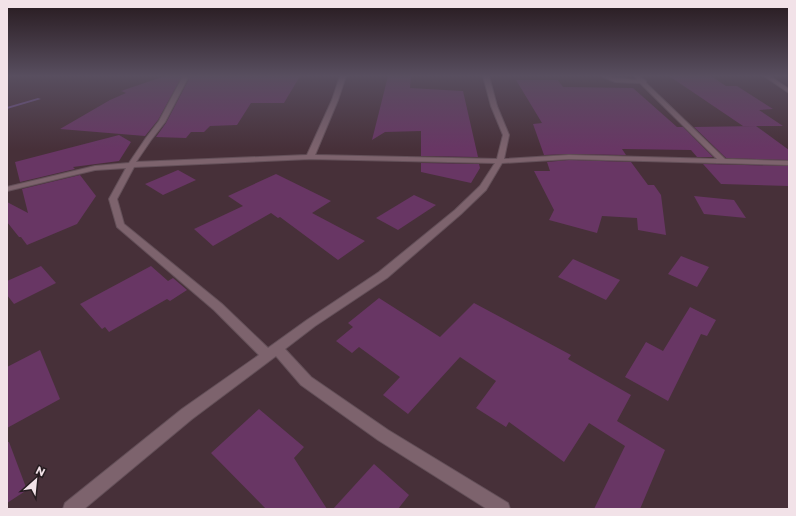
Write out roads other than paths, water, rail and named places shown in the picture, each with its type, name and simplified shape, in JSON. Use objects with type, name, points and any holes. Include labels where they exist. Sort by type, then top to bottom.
[{"type":"street","points":[[173,100],[162,122],[148,139],[131,165],[113,199],[120,225],[306,381],[384,435],[502,509]]},
{"type":"street","points":[[310,157],[335,100]]},
{"type":"street","points":[[71,509],[187,414],[311,322],[383,274],[458,212],[483,188],[500,161],[506,135],[492,100]]},
{"type":"street","points":[[662,100],[723,161]]},
{"type":"street","points":[[7,189],[95,168],[310,157],[500,161],[569,157],[789,163]]},
{"type":"waterway","points":[[7,108],[35,100]]}]
